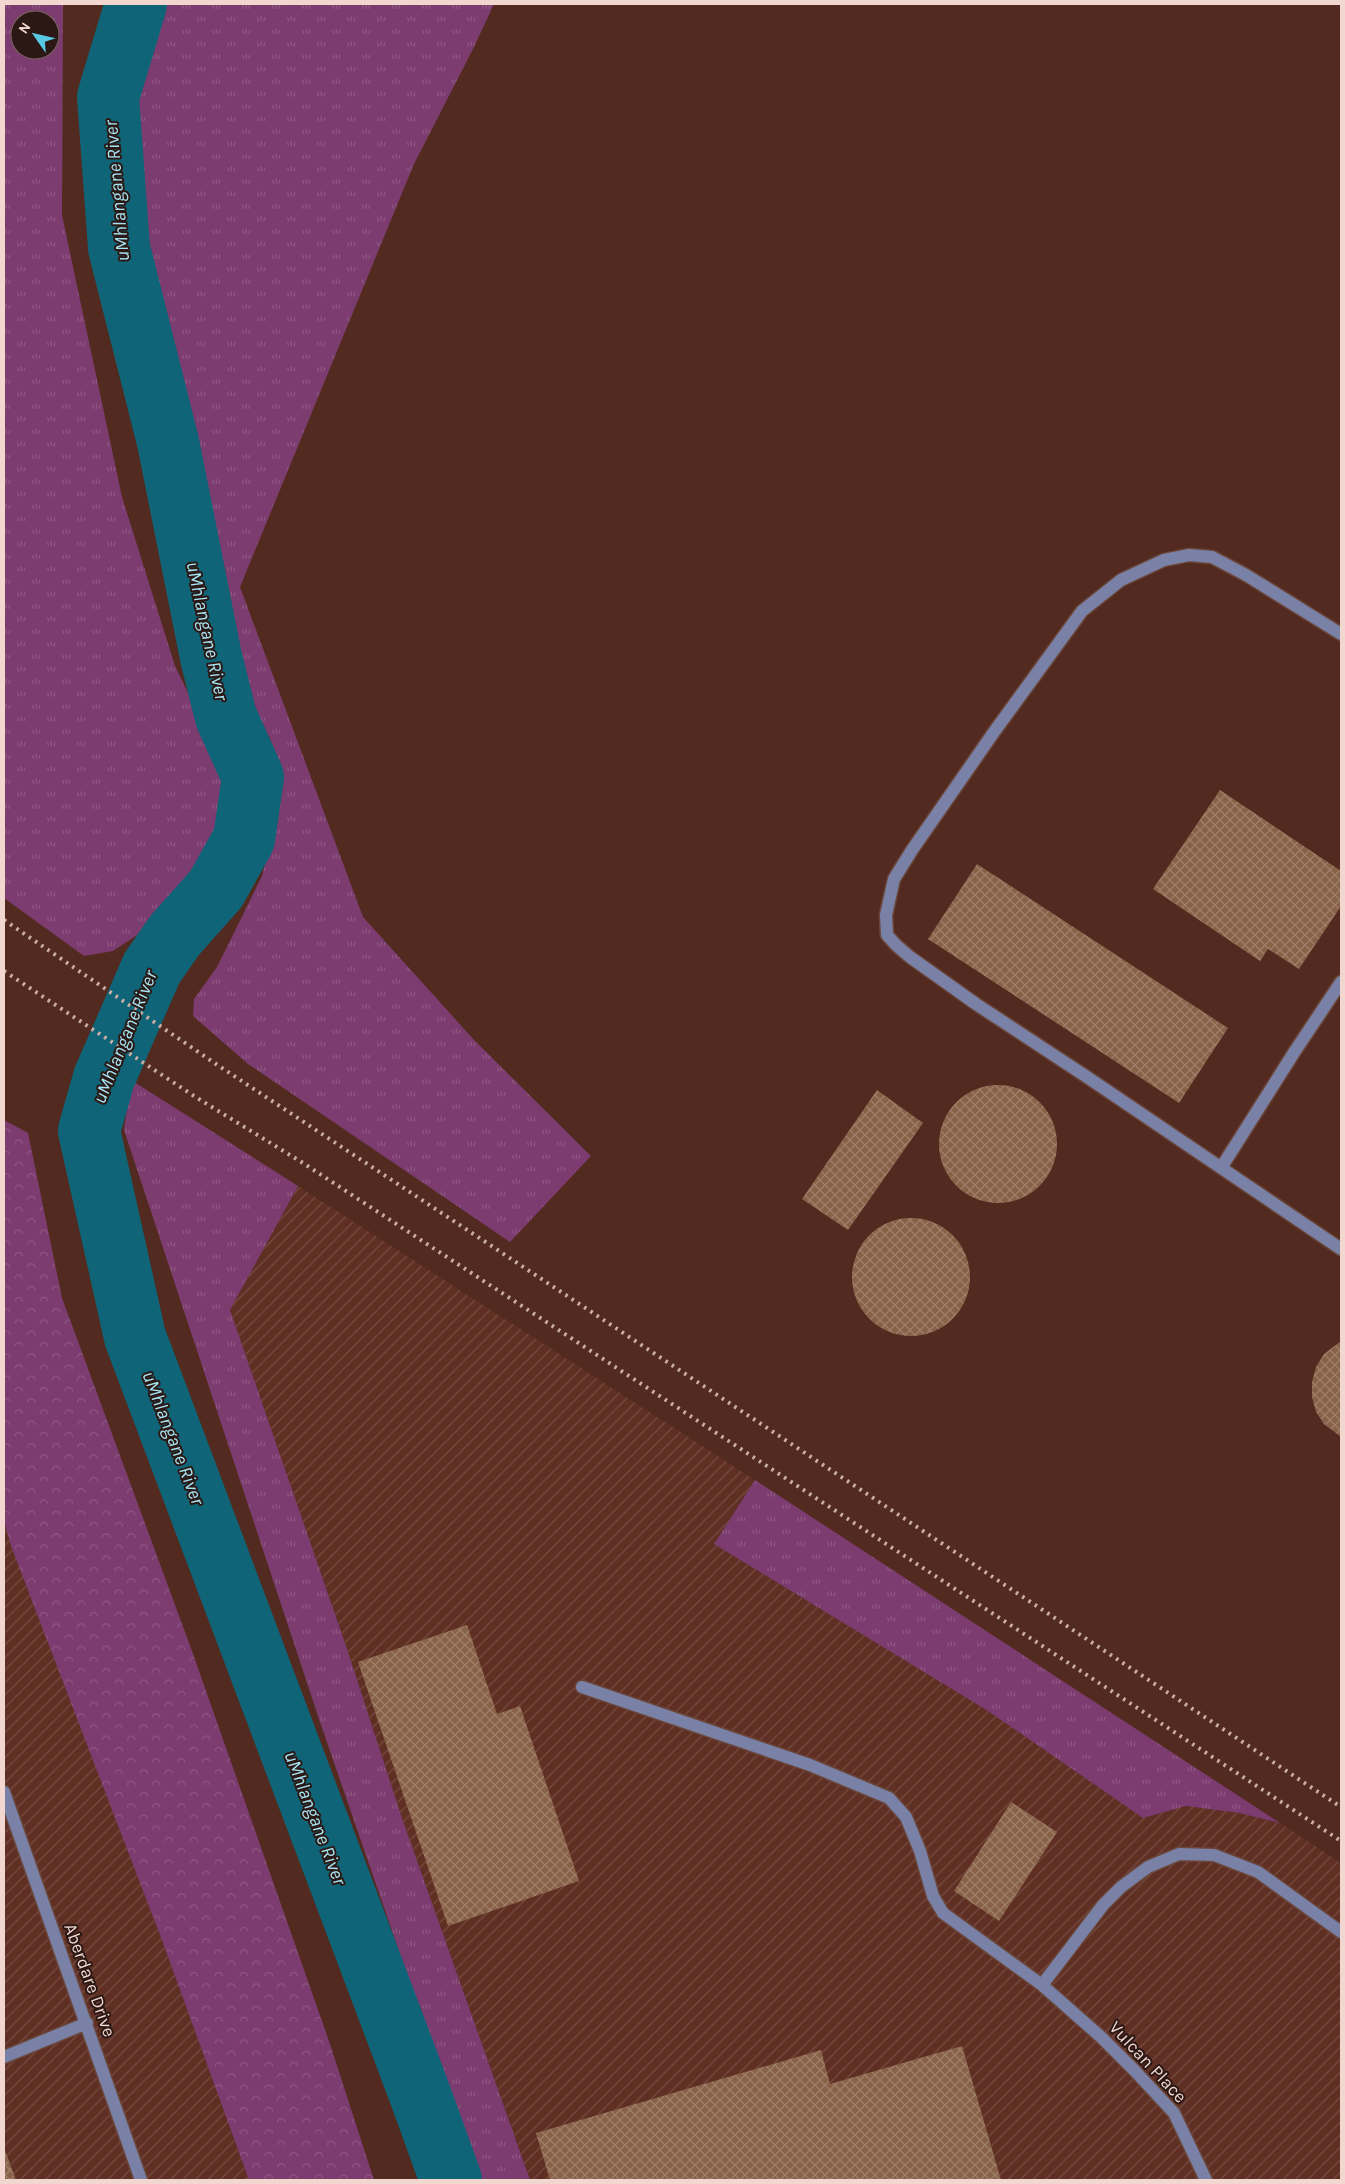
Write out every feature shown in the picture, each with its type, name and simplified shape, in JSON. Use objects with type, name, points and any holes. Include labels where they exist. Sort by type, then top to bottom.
[{"type":"street","points":[[1341,634],[1246,575],[1212,558],[1189,555],[1164,560],[1121,580],[1082,611],[994,732],[894,879],[886,915],[887,935],[910,957],[976,1004],[1341,1249]]},
{"type":"street","points":[[1221,1168],[1341,982]]},
{"type":"street","name":"Vulcan Place","points":[[582,1687],[810,1765],[889,1798],[906,1816],[920,1851],[934,1896],[943,1913],[1042,1985],[1101,2037],[1174,2113],[1206,2180]]},
{"type":"street","name":"Aberdare Drive","points":[[4,1792],[141,2180]]},
{"type":"street","points":[[1042,1985],[1103,1905],[1121,1887],[1148,1867],[1179,1854],[1214,1855],[1258,1872],[1341,1932]]},
{"type":"street","points":[[4,2057],[87,2023]]},
{"type":"shaded area","points":[[298,1186],[755,1480],[714,1544],[988,1711],[1143,1818],[1186,1806],[1239,1813],[1280,1823],[1341,1863],[1341,2180],[530,2180],[403,1821],[346,1646],[230,1310]]},
{"type":"shaded area","points":[[4,1521],[163,1943],[249,2180],[4,2180]]},
{"type":"green space","points":[[4,4],[63,4],[62,215],[122,497],[175,666],[223,765],[228,791],[215,840],[169,914],[113,951],[84,956],[4,898]]},
{"type":"green space","points":[[148,4],[494,4],[414,164],[240,587],[363,917],[475,1041],[591,1156],[510,1242],[248,1064],[193,1016],[194,999],[217,967],[262,876],[281,799],[278,767],[270,738],[240,692],[216,640],[196,561],[187,464],[150,317],[125,240],[122,104]]},
{"type":"green space","points":[[131,1080],[298,1186],[230,1310],[346,1646],[403,1821],[530,2180],[478,2180],[320,1722],[124,1130]]},
{"type":"green space","points":[[4,1120],[28,1133],[62,1298],[192,1651],[330,2044],[374,2180],[249,2180],[163,1943],[11,1546],[4,1521]]},
{"type":"green space","points":[[755,1480],[1280,1823],[1239,1813],[1186,1806],[1143,1818],[988,1711],[714,1544]]},
{"type":"building","points":[[1220,790],[1341,871],[1341,906],[1299,969],[1268,949],[1260,961],[1153,889]]},
{"type":"building","points":[[977,864],[1228,1028],[1179,1103],[928,939]]},
{"type":"building","points":[[998,1085],[1021,1089],[1040,1102],[1053,1121],[1057,1144],[1053,1167],[1040,1186],[1021,1199],[998,1203],[975,1199],[956,1186],[943,1167],[939,1144],[943,1121],[956,1102],[975,1089]]},
{"type":"building","points":[[877,1090],[923,1123],[848,1230],[802,1199]]},
{"type":"building","points":[[911,1218],[933,1223],[944,1228],[960,1244],[965,1255],[970,1277],[965,1299],[960,1310],[944,1326],[933,1331],[911,1336],[889,1331],[878,1326],[862,1310],[857,1299],[852,1277],[857,1255],[862,1244],[878,1228],[889,1223]]},
{"type":"building","points":[[1341,1341],[1341,1437],[1324,1424],[1316,1412],[1312,1397],[1312,1382],[1316,1367],[1324,1354]]},
{"type":"building","points":[[467,1625],[497,1714],[520,1706],[579,1881],[448,1926],[358,1662]]},
{"type":"building","points":[[1011,1802],[1057,1832],[999,1921],[954,1891]]},
{"type":"building","points":[[962,2046],[1001,2180],[550,2180],[536,2133],[821,2050],[830,2084]]},
{"type":"building","points":[[4,2148],[16,2180],[4,2180]]},
{"type":"waterway","name":"uMhlangane River","points":[[136,4],[108,97],[119,248],[168,442],[211,657],[226,717],[253,777],[244,839],[216,889],[175,935],[152,968],[104,1078],[89,1131],[135,1337],[451,2180]]},
{"type":"railway","points":[[4,920],[216,1064],[1341,1807]]},
{"type":"railway","points":[[4,971],[194,1096],[303,1163],[1341,1841]]}]
